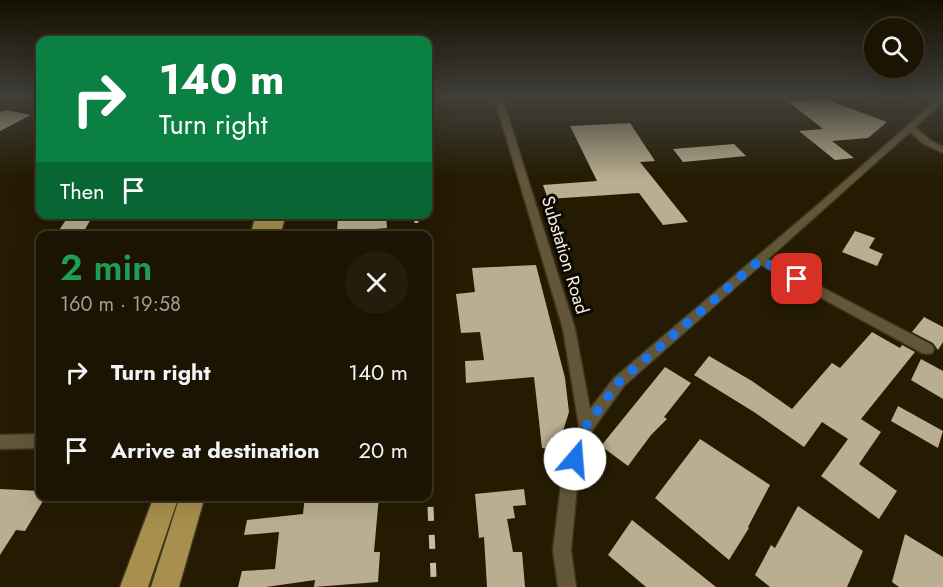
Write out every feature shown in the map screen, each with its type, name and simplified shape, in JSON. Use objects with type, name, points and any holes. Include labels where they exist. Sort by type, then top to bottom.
[{"type":"main road","points":[[134,587],[165,501]]},
{"type":"main road","points":[[165,587],[191,501]]},
{"type":"street","name":"Substation Road","points":[[506,124],[569,329],[586,426]]},
{"type":"street","points":[[567,587],[562,550],[570,476],[586,426],[619,382],[913,124]]},
{"type":"street","points":[[910,127],[927,142],[943,150]]},
{"type":"street","points":[[895,140],[927,142]]},
{"type":"street","points":[[760,260],[927,349]]},
{"type":"street","points":[[0,442],[36,441]]},
{"type":"building","points":[[0,124],[13,124],[0,131]]},
{"type":"building","points":[[631,124],[655,161],[640,162],[688,222],[663,225],[639,193],[548,199],[543,185],[597,181],[570,126]]},
{"type":"building","points":[[817,124],[884,124],[868,138],[832,141],[854,158],[835,160],[799,131],[823,129]]},
{"type":"building","points":[[734,144],[746,156],[683,162],[673,149]]},
{"type":"building","points":[[67,219],[91,219],[84,231],[58,231]]},
{"type":"building","points":[[338,219],[386,219],[387,228],[337,231]]},
{"type":"building","points":[[855,231],[875,238],[869,248],[883,254],[877,266],[842,252]]},
{"type":"building","points":[[536,265],[565,378],[569,412],[557,450],[542,448],[534,377],[466,383],[465,361],[484,360],[480,332],[461,333],[456,294],[475,292],[472,268]]},
{"type":"building","points":[[924,317],[943,327],[943,342],[938,350],[933,343],[912,332]]},
{"type":"building","points":[[872,332],[900,348],[902,345],[915,352],[861,419],[881,432],[859,464],[897,491],[879,519],[821,476],[848,439],[822,422],[804,447],[754,412],[694,375],[709,356],[752,381],[792,409],[832,363],[840,368]]},
{"type":"building","points":[[921,359],[943,371],[943,399],[911,380]]},
{"type":"building","points":[[665,367],[691,383],[664,417],[667,419],[651,435],[628,466],[601,446]]},
{"type":"building","points":[[898,406],[943,431],[938,448],[891,421]]},
{"type":"building","points":[[700,439],[770,485],[749,528],[729,560],[655,498]]},
{"type":"building","points":[[0,489],[36,491],[36,501],[43,501],[25,531],[16,530],[0,555]]},
{"type":"building","points":[[524,489],[526,505],[513,506],[515,518],[507,519],[513,552],[522,552],[525,587],[487,587],[484,537],[479,538],[475,494]]},
{"type":"building","points":[[304,501],[379,501],[374,552],[380,552],[378,582],[314,587],[315,580],[266,587],[238,587],[242,571],[275,569],[279,532],[244,535],[247,520],[303,514]]},
{"type":"building","points":[[798,506],[863,551],[847,587],[770,587],[755,575],[771,545],[775,548]]},
{"type":"building","points":[[632,520],[716,587],[646,587],[608,555]]},
{"type":"building","points":[[905,534],[943,557],[943,587],[899,587],[892,582]]},
{"type":"railway","points":[[416,219],[417,231]]},
{"type":"railway","points":[[430,501],[434,587]]},
{"type":"route","points":[[575,459],[586,426],[619,382],[760,260],[797,279]]}]
